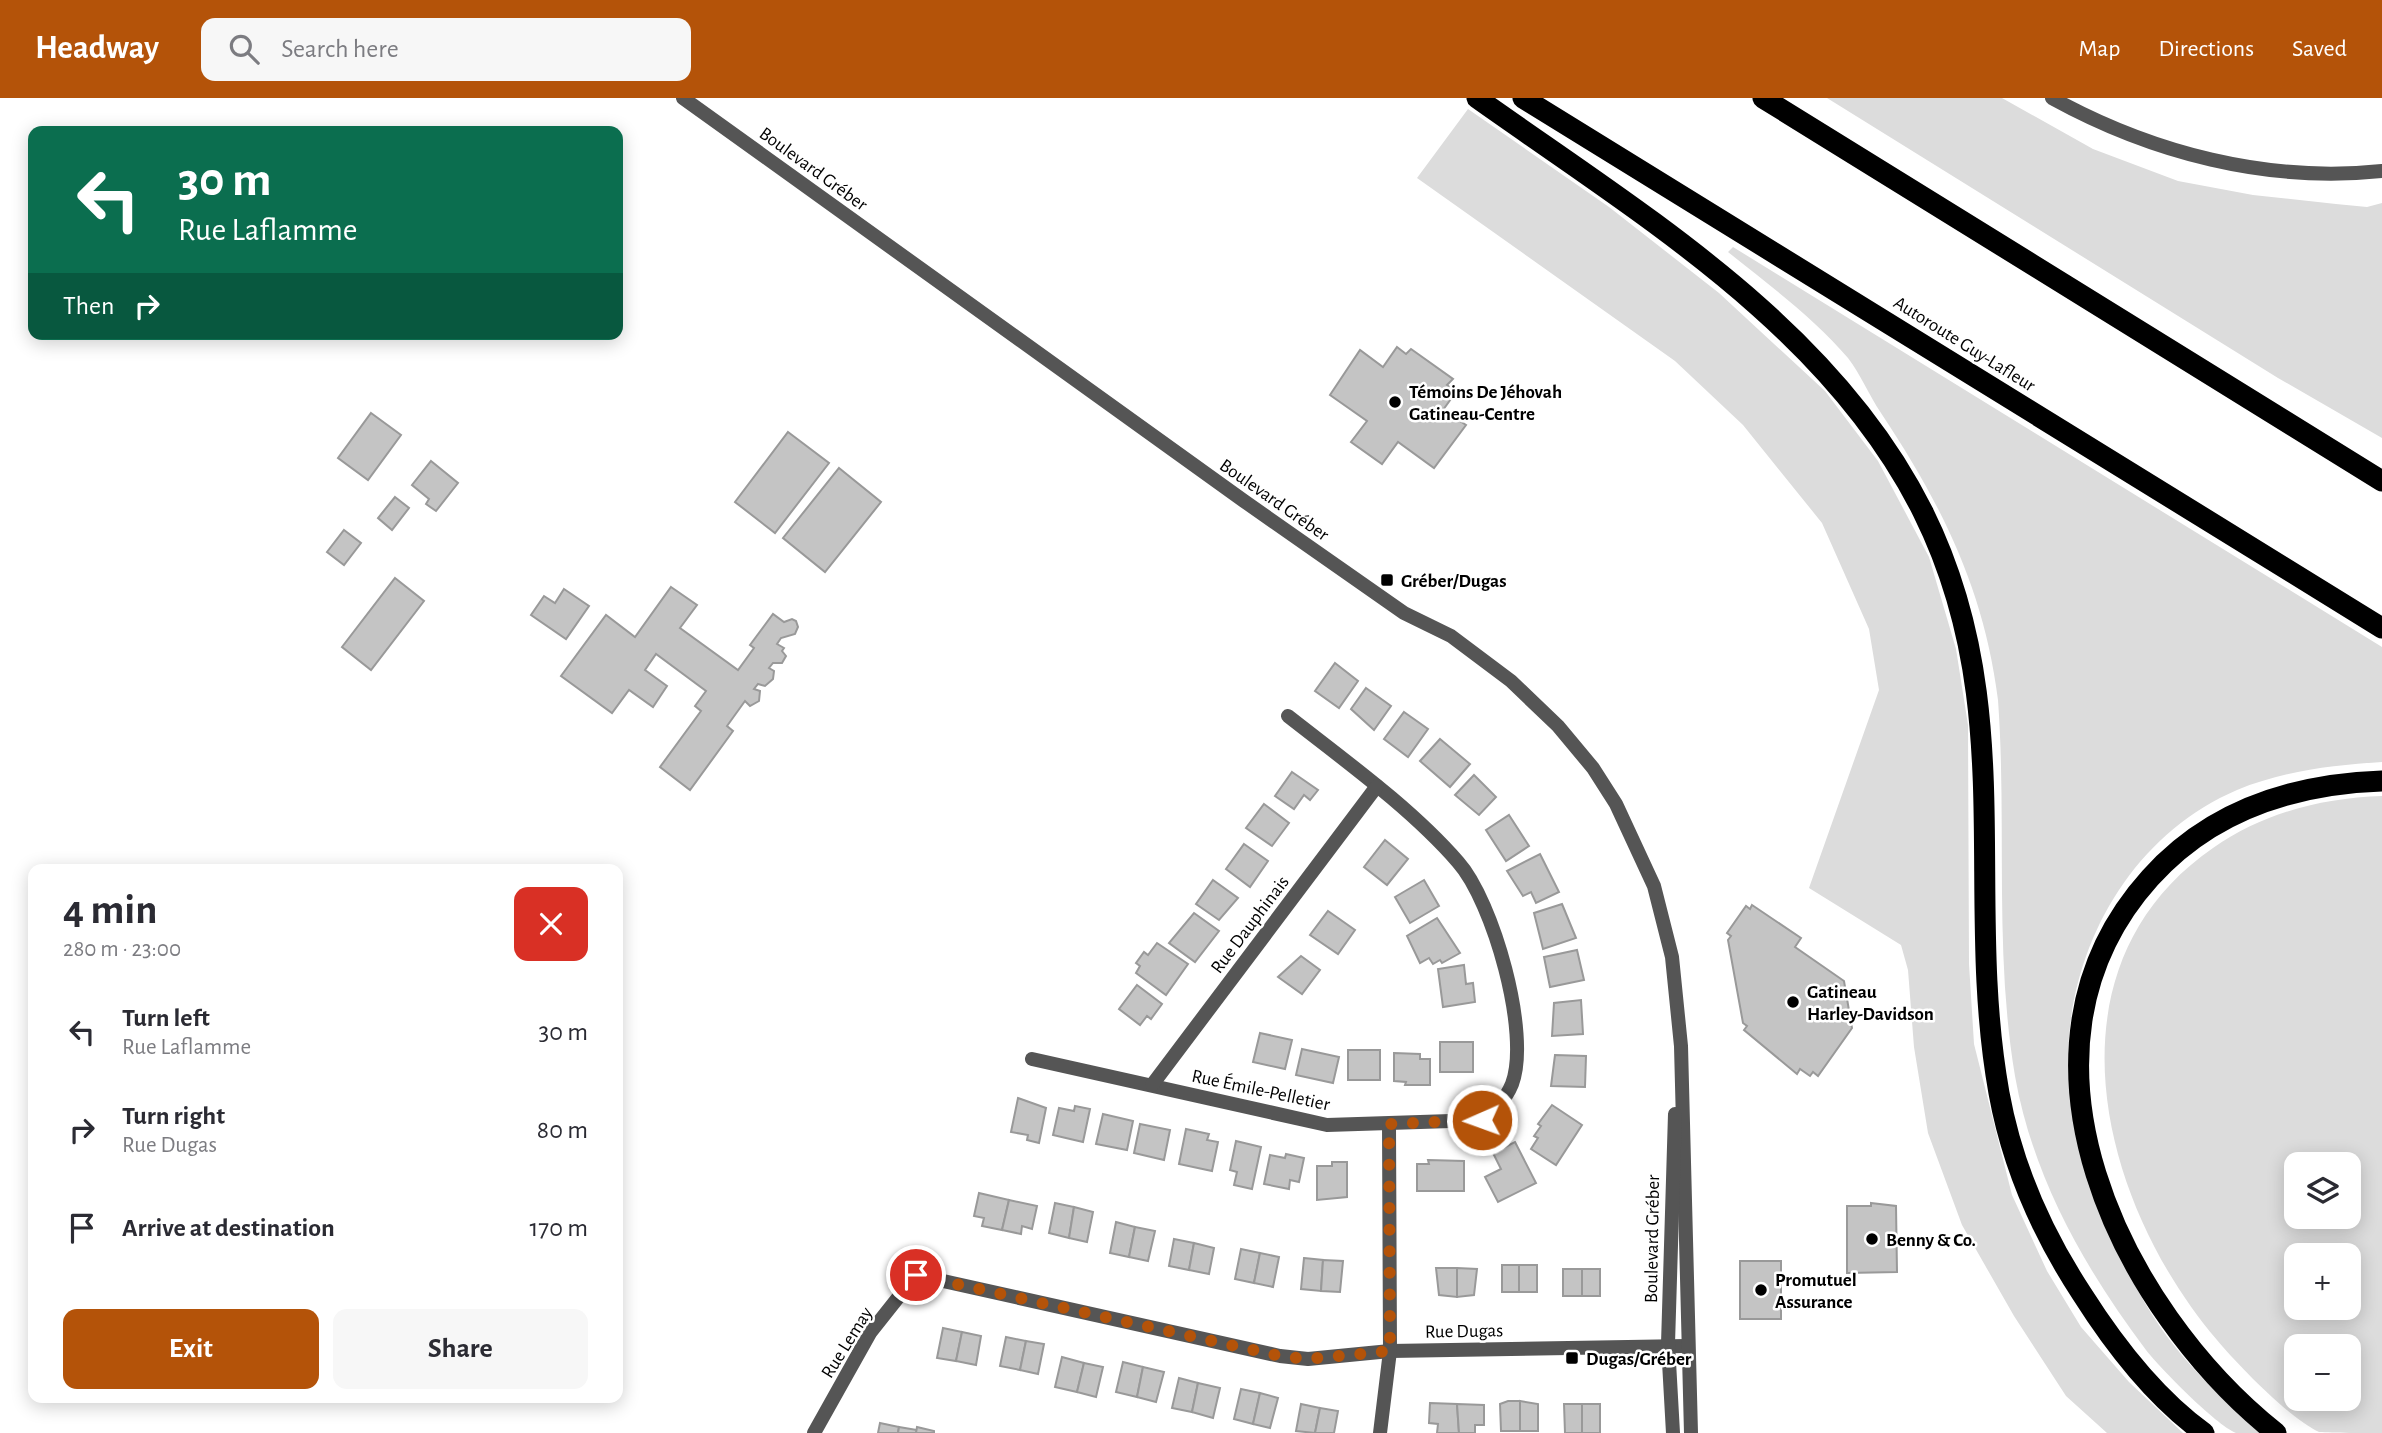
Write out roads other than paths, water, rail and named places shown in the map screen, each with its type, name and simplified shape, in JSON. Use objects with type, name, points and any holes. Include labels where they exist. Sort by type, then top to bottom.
[{"type":"highway","points":[[1477,98],[1672,238],[1777,325],[1856,408],[1912,490],[1951,578],[1975,668],[1984,765],[1989,1010],[1999,1091],[2016,1159],[2052,1245],[2099,1321],[2153,1388],[2204,1433]]},
{"type":"highway","name":"Autoroute Guy-Lafleur","points":[[1523,98],[2382,628]]},
{"type":"highway","points":[[1763,98],[2382,481]]},
{"type":"highway","points":[[2276,1433],[2222,1385],[2180,1338],[2143,1282],[2118,1232],[2096,1172],[2083,1115],[2078,1054],[2084,1006],[2098,960],[2122,914],[2155,872],[2196,835],[2229,816],[2266,800],[2329,786],[2382,781]]},
{"type":"street","name":"Boulevard Gréber","points":[[683,98],[1244,501],[1404,613],[1451,636],[1511,681],[1558,726],[1593,768],[1616,804],[1654,886],[1672,957],[1681,1046],[1687,1346],[1692,1433]]},
{"type":"street","points":[[2052,98],[2127,134],[2203,158],[2294,172],[2382,171]]},
{"type":"street","name":"Rue Émile-Pelletier","points":[[1032,1059],[1310,1122],[1389,1124],[1482,1120],[1502,1104],[1513,1082],[1518,1030],[1510,981],[1489,919],[1460,863],[1377,786],[1288,716]]},
{"type":"street","name":"Rue Dauphinais","points":[[1153,1085],[1377,786]]},
{"type":"street","name":"Boulevard Gréber","points":[[1673,1433],[1668,1345],[1671,1149],[1681,1046]]},
{"type":"street","points":[[1380,1433],[1390,1351],[1389,1124]]},
{"type":"street","name":"Rue Dugas","points":[[916,1275],[1280,1356],[1308,1359],[1390,1351],[1687,1346]]},
{"type":"street","name":"Rue Lemay","points":[[814,1433],[870,1333],[916,1275]]},
{"type":"place","name":"Témoins De Jéhovah Gatineau-Centre","points":[[1395,402]]},
{"type":"place","name":"Gréber/Dugas","points":[[1387,580]]},
{"type":"place","name":"Gatineau Harley-Davidson","points":[[1793,1002]]},
{"type":"place","name":"Benny & Co.","points":[[1872,1239]]},
{"type":"place","name":"Promutuel Assurance","points":[[1761,1290]]},
{"type":"place","name":"Dugas/Gréber","points":[[1572,1358]]}]
